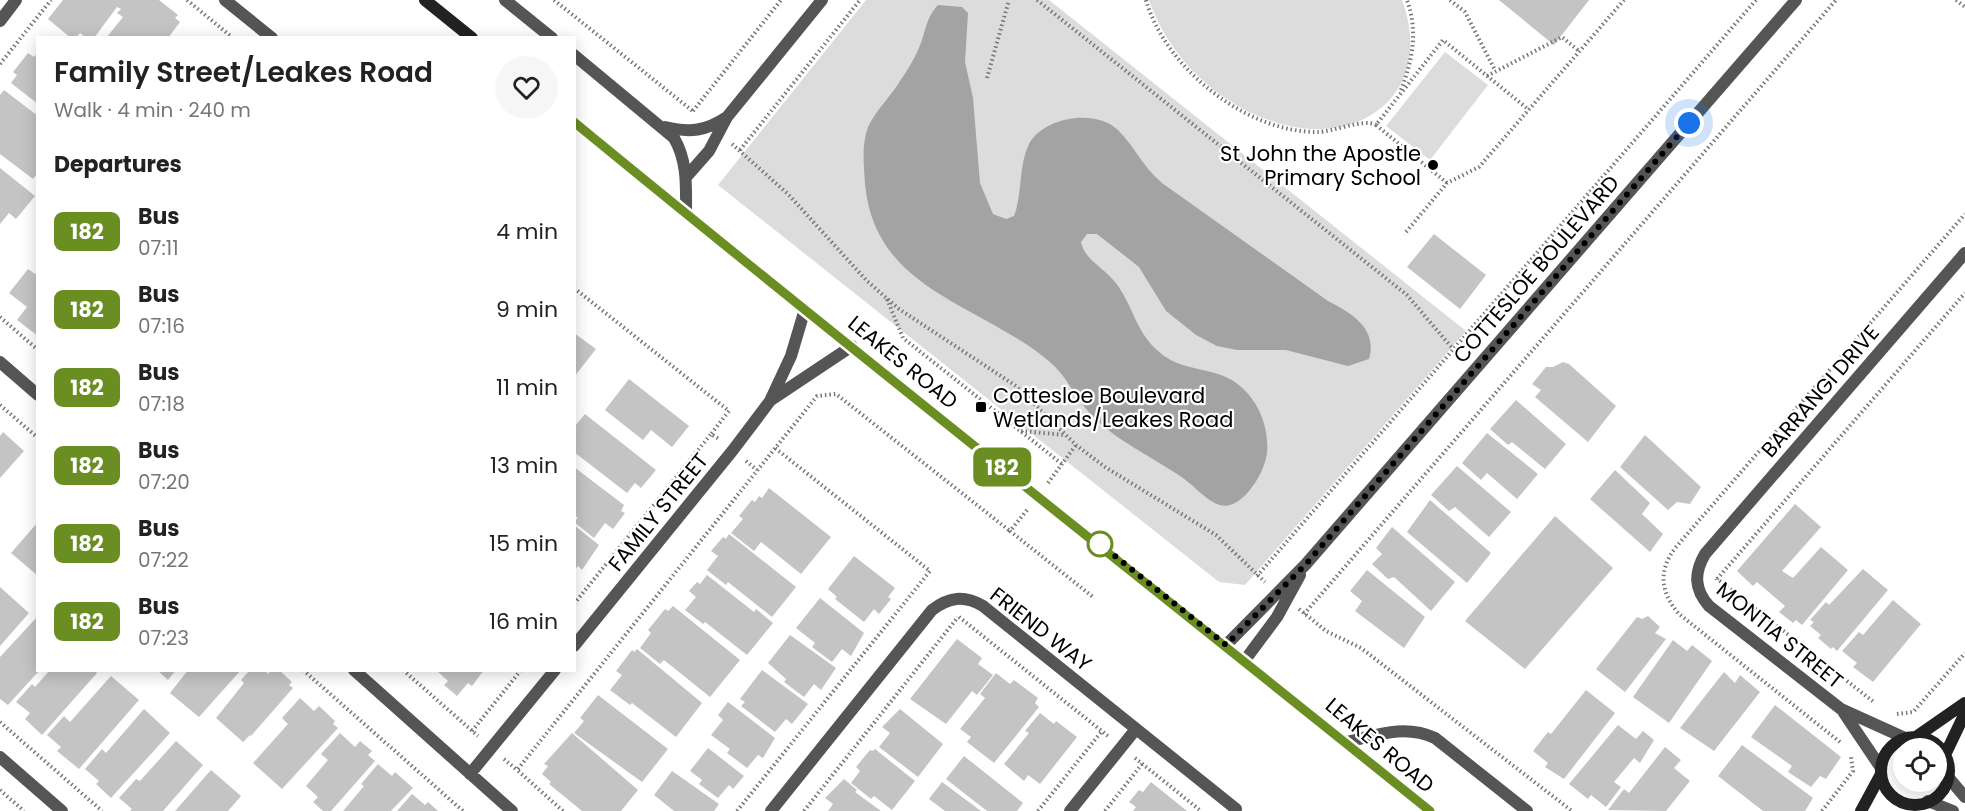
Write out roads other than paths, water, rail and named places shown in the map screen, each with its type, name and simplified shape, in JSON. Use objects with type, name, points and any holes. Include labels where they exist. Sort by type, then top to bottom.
[{"type":"main road","points":[[425,0],[470,36]]},
{"type":"main road","name":"LEAKES ROAD","points":[[576,124],[686,215],[1347,741],[1430,811]]},
{"type":"main road","points":[[1861,811],[1881,771],[1887,751],[1965,703]]},
{"type":"main road","points":[[1947,751],[1965,712]]},
{"type":"main road","points":[[1910,811],[1940,794],[1948,777],[1947,760]]},
{"type":"main road","points":[[1881,771],[1886,788],[1895,798],[1908,804],[1925,803]]},
{"type":"street","points":[[0,21],[16,0]]},
{"type":"street","points":[[225,0],[270,36]]},
{"type":"street","points":[[505,0],[550,36]]},
{"type":"street","points":[[687,176],[716,131],[822,0]]},
{"type":"street","name":"COTTESLOE BOULEVARD","points":[[1245,660],[1283,595],[1306,564],[1796,0]]},
{"type":"street","points":[[576,57],[664,127],[674,138],[683,153],[687,176],[686,215]]},
{"type":"street","points":[[664,127],[691,132],[716,131]]},
{"type":"street","name":"BARRANGI DRIVE","points":[[1702,559],[1965,253]]},
{"type":"street","name":"FAMILY STREET","points":[[576,644],[770,401],[791,356],[805,309]]},
{"type":"street","name":"FAMILY STREET","points":[[770,401],[852,346]]},
{"type":"street","points":[[0,362],[36,393]]},
{"type":"street","name":"MONTIA STREET","points":[[1702,559],[1696,582],[1702,599],[1709,606],[1841,709],[1911,737]]},
{"type":"street","name":"COTTESLOE BOULEVARD","points":[[1226,645],[1283,595]]},
{"type":"street","name":"FRIEND WAY","points":[[771,811],[932,610],[941,603],[960,598],[972,600],[983,606],[1236,809]]},
{"type":"street","points":[[356,672],[512,811]]},
{"type":"street","points":[[470,774],[553,672]]},
{"type":"street","name":"MONTIA STREET","points":[[1841,709],[1881,771]]},
{"type":"street","points":[[1070,811],[1136,729]]},
{"type":"street","points":[[1347,741],[1397,730],[1423,733],[1435,738],[1527,811]]},
{"type":"street","points":[[0,757],[62,811]]},
{"type":"street","points":[[1948,777],[1965,797]]},
{"type":"street","points":[[1925,803],[1953,811]]},
{"type":"place","name":"St John the Apostle Primary School","points":[[1433,165]]},
{"type":"place","name":"Cottesloe Boulevard Wetlands/Leakes Road","points":[[981,407]]}]
